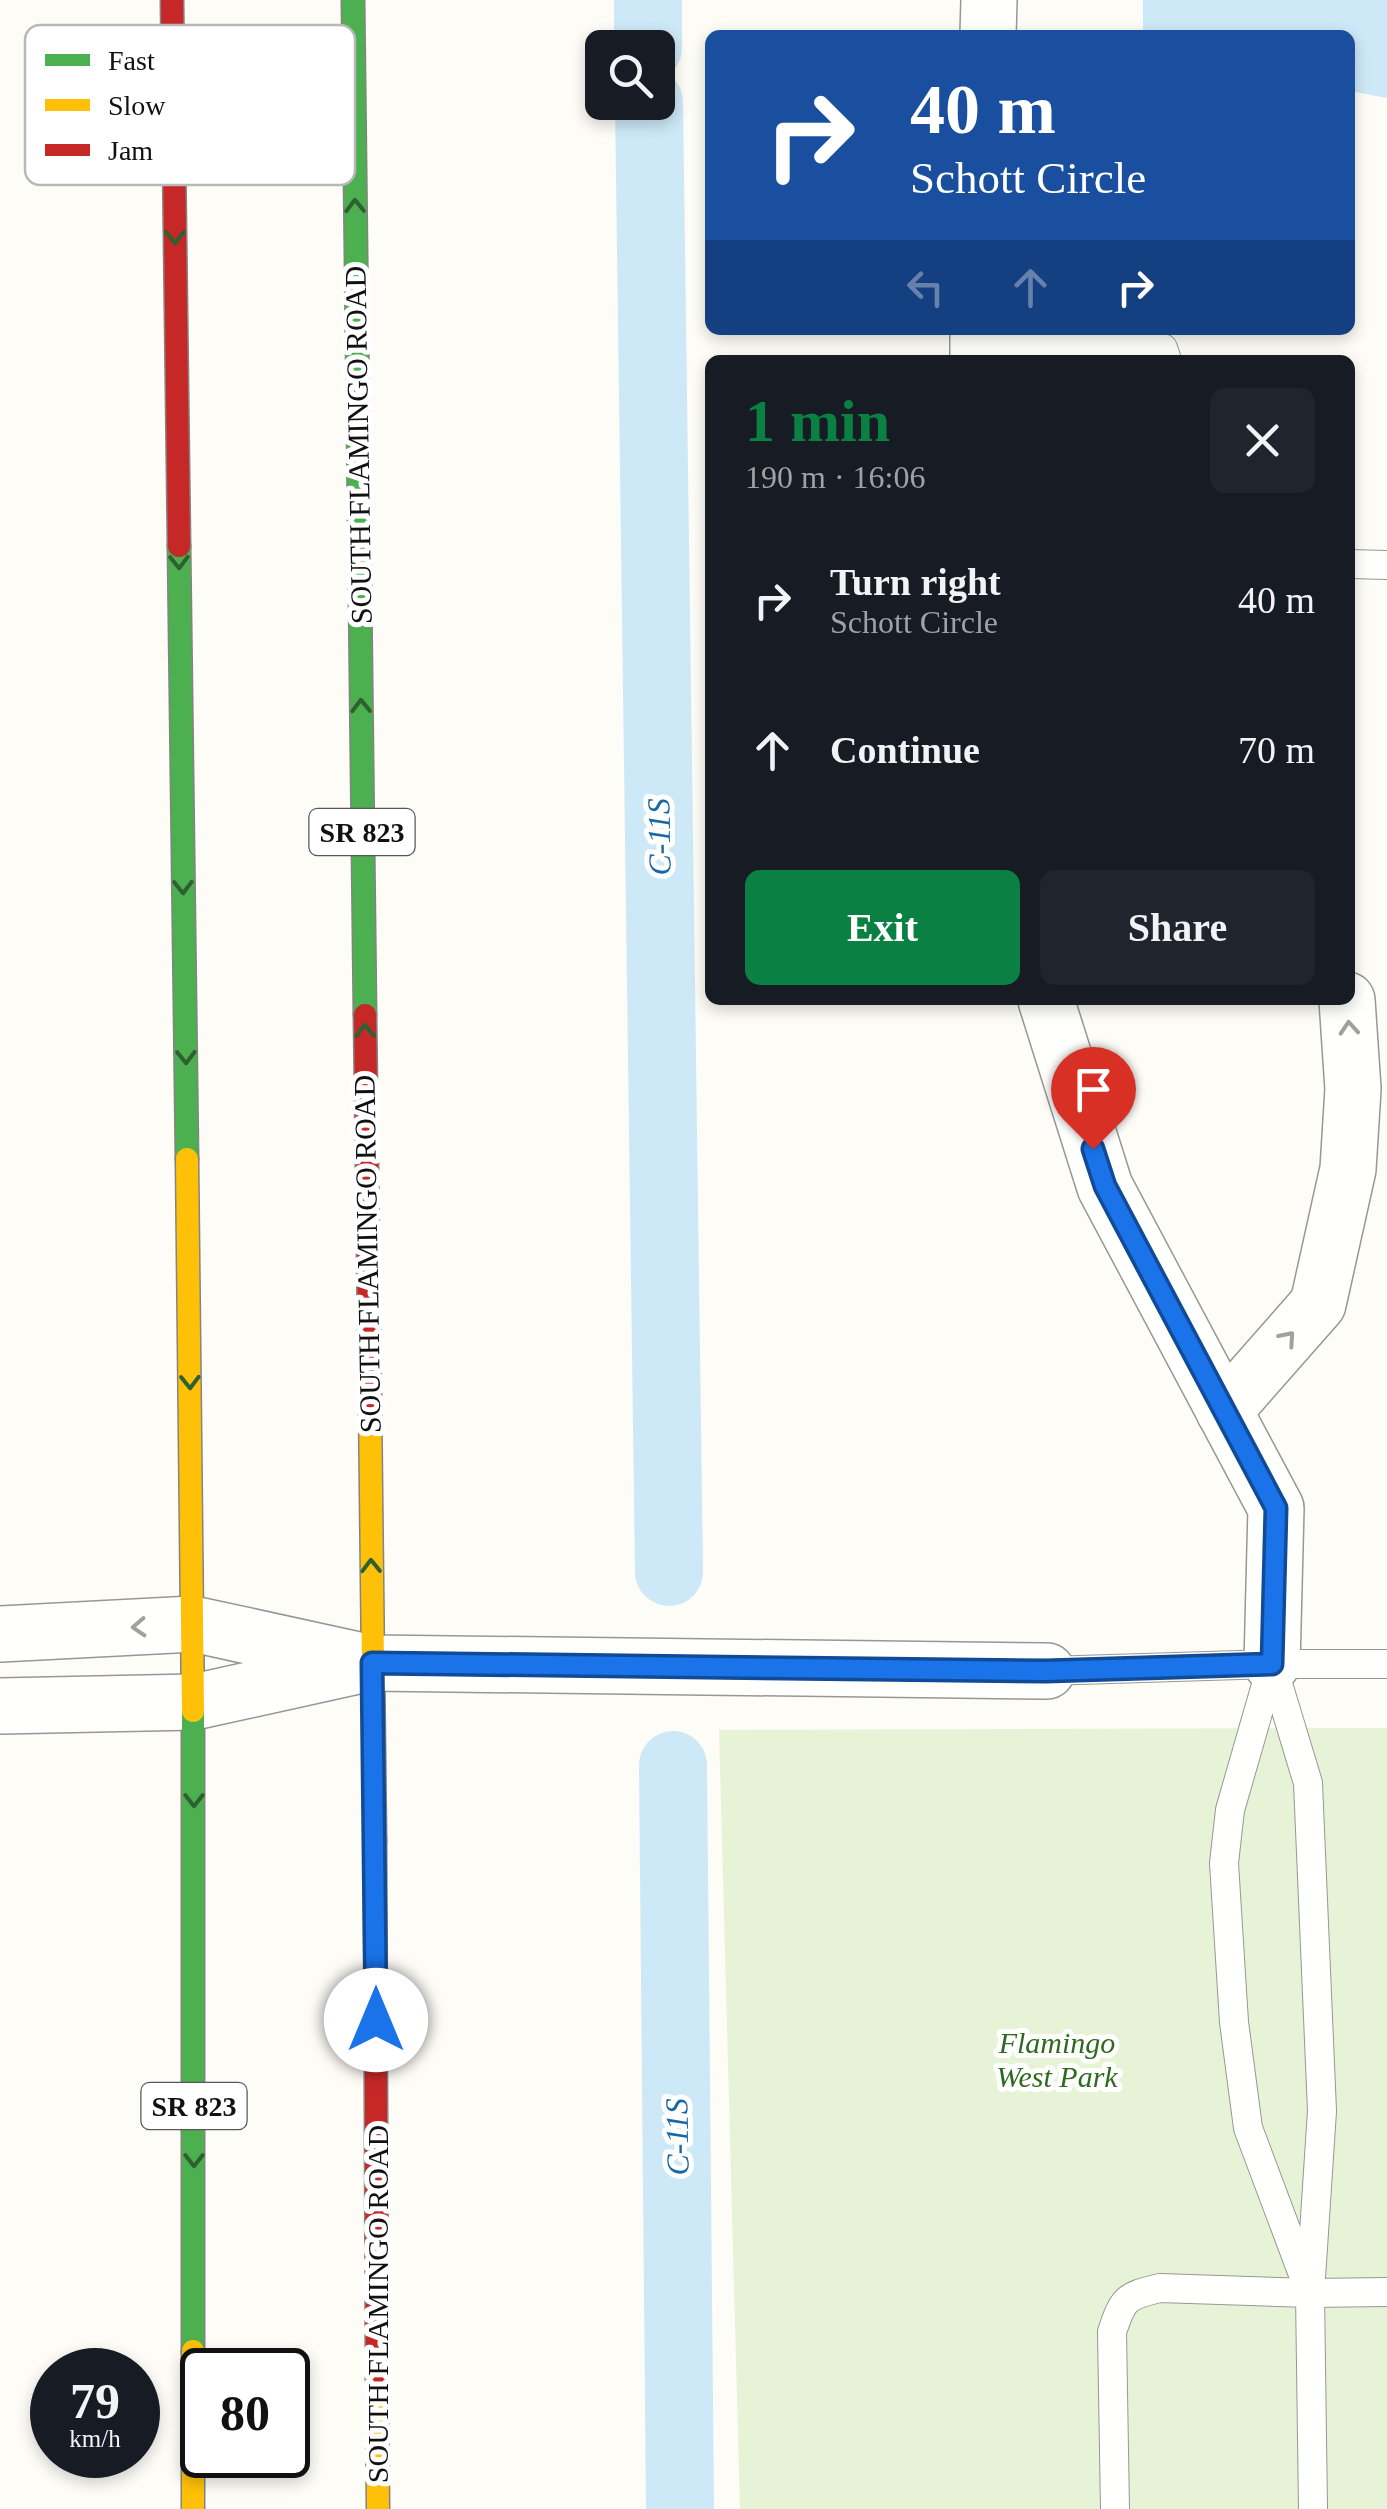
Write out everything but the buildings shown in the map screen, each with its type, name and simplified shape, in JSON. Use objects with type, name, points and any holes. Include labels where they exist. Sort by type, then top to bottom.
[{"type":"highway","name":"SR 823","points":[[172,0],[172,25]]},
{"type":"highway","name":"SOUTH FLAMINGO ROAD","points":[[353,0],[353,25]]},
{"type":"highway","name":"SOUTH FLAMINGO ROAD","points":[[355,175],[375,1825],[378,2509]]},
{"type":"highway","name":"SR 823","points":[[174,185],[194,1702],[193,2509]]},
{"type":"street","points":[[988,30],[989,0]]},
{"type":"street","points":[[1048,1005],[1105,1186],[1276,1508],[1272,1664]]},
{"type":"street","points":[[1224,1411],[1318,1304],[1348,1169],[1354,1089],[1347,1005]]},
{"type":"street","points":[[0,1634],[193,1624],[372,1663],[1046,1671]]},
{"type":"street","points":[[0,1706],[194,1702],[372,1663]]},
{"type":"lane","points":[[978,344],[1165,354]]},
{"type":"lane","points":[[1355,564],[1387,565]]},
{"type":"lane","points":[[1272,1664],[1230,1810],[1224,1863],[1234,2022],[1248,2128],[1310,2293]]},
{"type":"lane","points":[[1272,1664],[1308,1783],[1322,2111],[1310,2293],[1313,2509]]},
{"type":"lane","points":[[1046,1671],[1387,1664]]},
{"type":"lane","points":[[1115,2509],[1112,2332],[1121,2305],[1137,2294],[1160,2288],[1387,2292]]},
{"type":"green space","name":"Flamingo West Park","points":[[1387,1728],[1387,2509],[740,2509],[719,1730]]},
{"type":"water","points":[[1143,0],[1387,0],[1387,98],[1355,92],[1355,30],[1143,30]]},
{"type":"waterway","name":"C-11S","points":[[648,0],[648,30]]},
{"type":"waterway","name":"C-11S","points":[[649,120],[669,1572]]},
{"type":"waterway","name":"C-11S","points":[[673,1765],[680,2509]]},
{"type":"traffic: fast","points":[[353,0],[353,25]]},
{"type":"traffic: fast","points":[[355,169],[365,1015]]},
{"type":"traffic: fast","points":[[179,546],[187,1159]]},
{"type":"traffic: fast","points":[[193,1711],[193,2348]]},
{"type":"traffic: slow","points":[[187,1159],[193,1711]]},
{"type":"traffic: slow","points":[[370,1403],[375,1841]]},
{"type":"traffic: slow","points":[[377,2376],[378,2509]]},
{"type":"traffic: slow","points":[[193,2478],[193,2509]]},
{"type":"traffic: jam","points":[[172,0],[172,25]]},
{"type":"traffic: jam","points":[[174,185],[179,546]]},
{"type":"traffic: jam","points":[[365,1015],[370,1403]]},
{"type":"traffic: jam","points":[[375,1841],[377,2376]]},
{"type":"route","points":[[376,2020],[372,1663],[1046,1671],[1272,1664],[1276,1508],[1105,1186],[1093,1149]]}]
